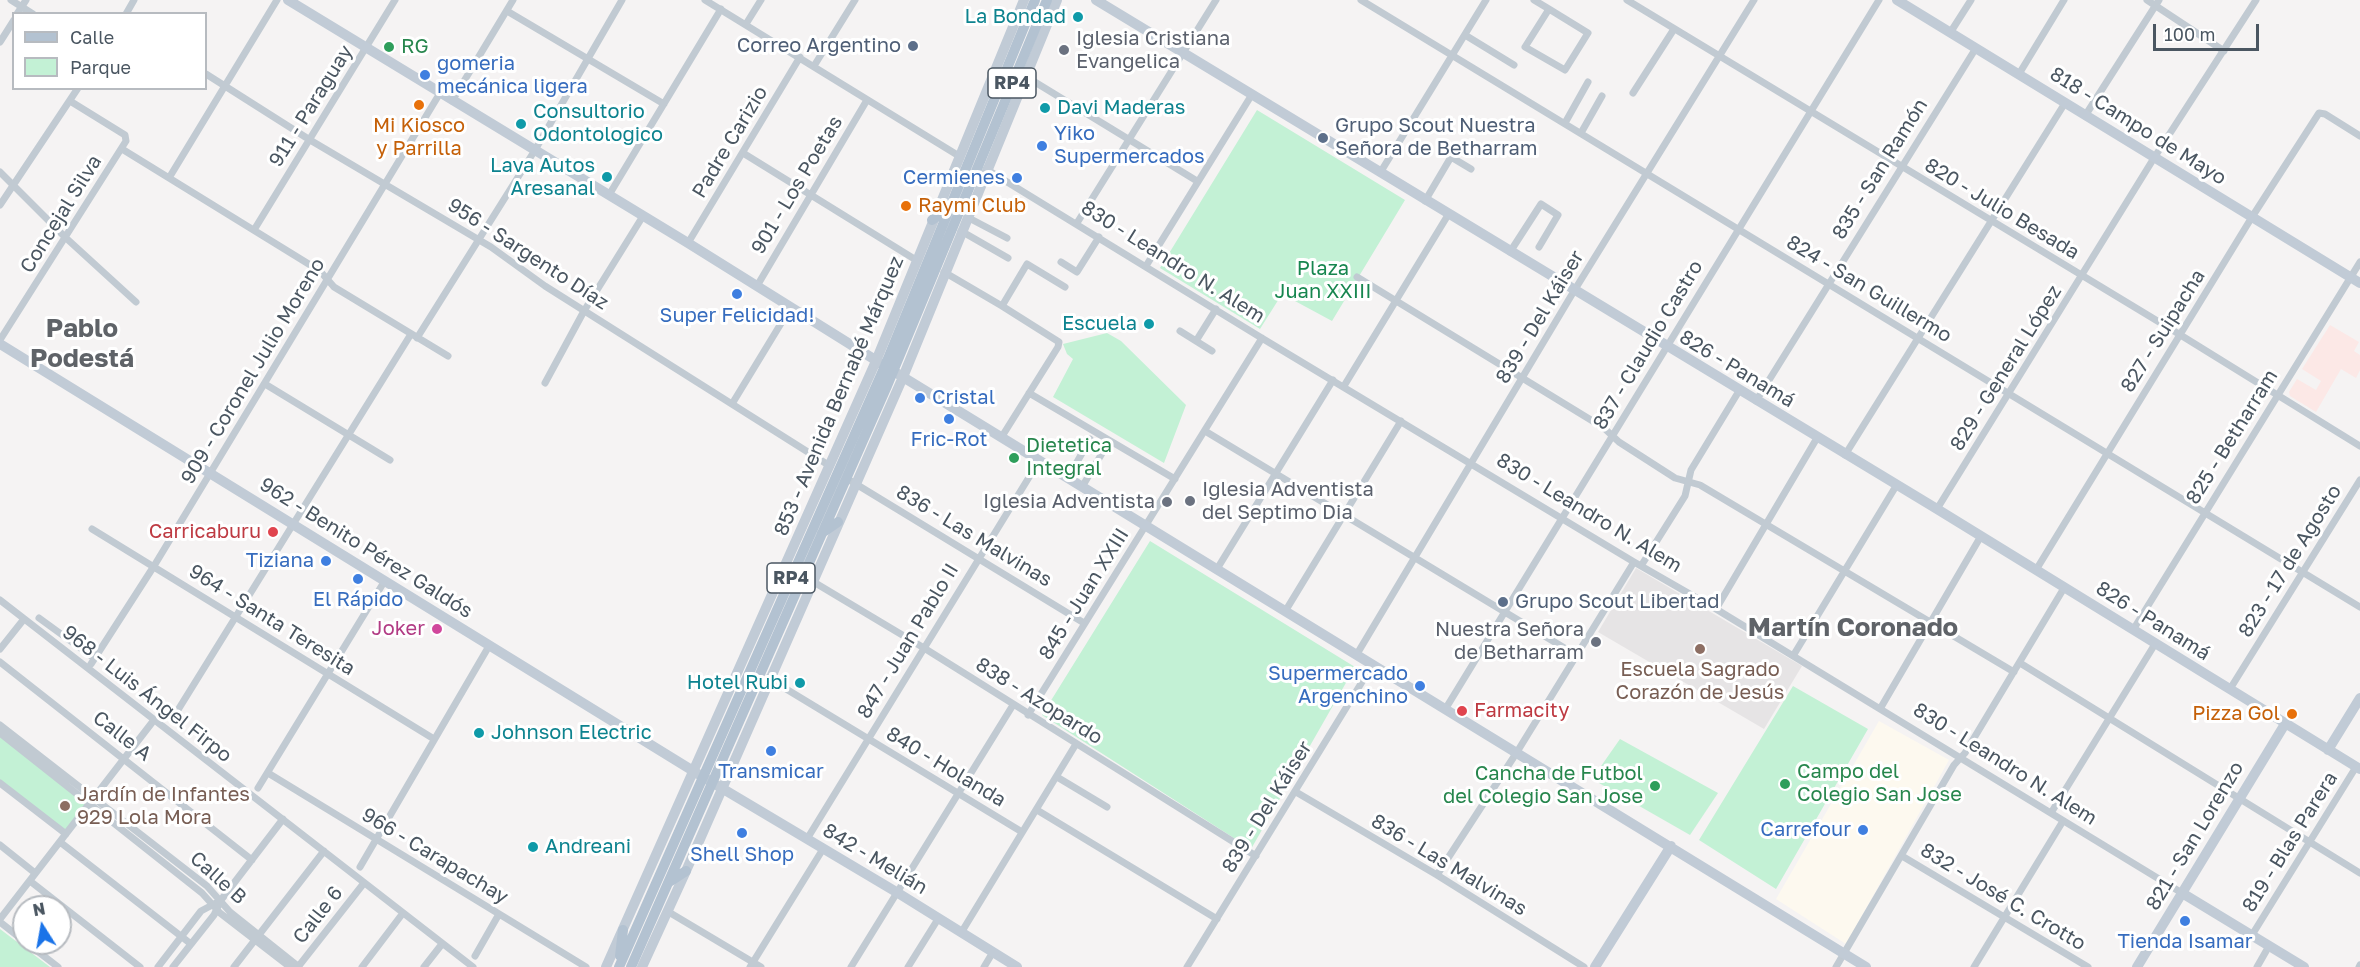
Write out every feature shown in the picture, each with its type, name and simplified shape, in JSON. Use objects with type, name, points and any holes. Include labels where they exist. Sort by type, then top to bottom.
[{"type":"main road","name":"853 - Avenida Bernabé Márquez","points":[[631,967],[668,882],[708,780],[765,677],[808,579],[822,533],[851,481],[889,369],[950,207],[1035,0]]},
{"type":"main road","name":"853 - Avenida Bernabé Márquez","points":[[619,967],[708,780],[889,369],[983,167],[1047,0]]},
{"type":"main road","points":[[932,220],[950,207]]},
{"type":"main road","points":[[822,533],[838,522]]},
{"type":"main road","points":[[668,882],[686,871]]},
{"type":"main road","points":[[619,967],[623,930]]},
{"type":"street","points":[[11,0],[22,7]]},
{"type":"street","points":[[169,178],[277,0]]},
{"type":"street","points":[[288,0],[688,243],[1001,438],[1286,610],[1866,967]]},
{"type":"street","name":"911 - Paraguay","points":[[254,230],[395,0]]},
{"type":"street","points":[[452,100],[513,0]]},
{"type":"street","points":[[173,718],[348,434],[535,150],[622,0]]},
{"type":"street","points":[[705,0],[959,156]]},
{"type":"street","points":[[746,24],[761,0]]},
{"type":"street","points":[[813,66],[855,0]]},
{"type":"street","name":"853 - Avenida Bernabé Márquez","points":[[889,369],[916,260],[1024,0]]},
{"type":"street","name":"853 - Avenida Bernabé Márquez","points":[[642,967],[686,871],[708,780],[830,466],[944,272],[962,231],[983,167],[1057,0]]},
{"type":"street","name":"826 - Panamá","points":[[1096,0],[1665,347],[1937,509],[2358,768]]},
{"type":"street","points":[[1077,223],[1216,0]]},
{"type":"street","name":"824 - San Guillermo","points":[[1360,0],[2360,607]]},
{"type":"street","points":[[1380,173],[1486,0]]},
{"type":"street","points":[[1534,0],[1549,9],[1588,33],[1565,70],[1524,47],[1549,9]]},
{"type":"street","name":"820 - Julio Besada","points":[[1627,0],[2360,446]]},
{"type":"street","name":"839 - Del Káiser","points":[[1357,654],[1574,291],[1754,0]]},
{"type":"street","name":"837 - Claudio Castro","points":[[1446,708],[1879,0]]},
{"type":"street","name":"818 - Campo de Mayo","points":[[1898,0],[2355,280]]},
{"type":"street","points":[[1950,33],[1971,0]]},
{"type":"street","points":[[2019,74],[2064,0]]},
{"type":"street","points":[[2147,0],[2158,3],[2224,51]]},
{"type":"street","name":"829 - General López","points":[[1937,509],[2154,158],[2256,0]]},
{"type":"street","points":[[2085,116],[2158,3]]},
{"type":"street","points":[[609,195],[721,9]]},
{"type":"street","points":[[507,10],[664,104]]},
{"type":"street","points":[[0,42],[12,23]]},
{"type":"street","points":[[1633,93],[1674,29]]},
{"type":"street","points":[[1465,35],[1514,65]]},
{"type":"street","name":"835 - San Ramón","points":[[1756,401],[1976,48]]},
{"type":"street","name":"Padre Carizio","points":[[688,243],[800,57]]},
{"type":"street","name":"956 - Sargento Díaz","points":[[207,75],[310,140],[478,239],[584,311],[830,466]]},
{"type":"street","points":[[1025,76],[1197,181]]},
{"type":"street","points":[[1564,123],[1588,82]]},
{"type":"street","points":[[0,205],[77,90]]},
{"type":"street","name":"909 - Coronel Julio Moreno","points":[[39,618],[93,661],[154,566],[440,93]]},
{"type":"street","points":[[1146,266],[1251,96]]},
{"type":"street","points":[[1581,133],[1602,96]]},
{"type":"street","name":"901 - Los Poetas","points":[[757,286],[867,100]]},
{"type":"street","name":"Concejal Silva","points":[[0,342],[126,141],[125,135],[70,101]]},
{"type":"street","points":[[1845,455],[2064,103]]},
{"type":"street","name":"827 - Suipacha","points":[[2036,570],[2252,217],[2322,112],[2360,136]]},
{"type":"street","points":[[122,149],[320,271],[334,287],[448,356]]},
{"type":"street","points":[[743,153],[916,260]]},
{"type":"street","points":[[1425,201],[1451,157],[1470,169]]},
{"type":"street","name":"830 - Leandro N. Alem","points":[[983,167],[2304,967]]},
{"type":"street","points":[[0,172],[136,303]]},
{"type":"street","points":[[1510,252],[1541,204],[1558,215],[1539,247]]},
{"type":"street","points":[[1344,386],[1448,215]]},
{"type":"street","points":[[545,383],[584,311],[643,216]]},
{"type":"street","points":[[967,217],[1007,238]]},
{"type":"street","points":[[962,231],[1008,258]]},
{"type":"street","points":[[1061,262],[1077,272],[1099,237]]},
{"type":"street","name":"825 - Betharram","points":[[2133,630],[2277,396],[2355,280],[2360,262]]},
{"type":"street","points":[[1002,306],[1027,264],[1065,287]]},
{"type":"street","points":[[944,272],[1059,342],[1001,438]]},
{"type":"street","points":[[1357,277],[1604,428],[1619,442],[1675,478],[1700,484],[2014,672]]},
{"type":"street","points":[[732,404],[791,307]]},
{"type":"street","points":[[1196,341],[1216,309]]},
{"type":"street","points":[[1180,331],[1212,351]]},
{"type":"street","name":"845 - Juan XXIII","points":[[1029,715],[1262,338]]},
{"type":"street","name":"962 - Benito Pérez Galdós","points":[[0,342],[384,582],[708,780]]},
{"type":"street","points":[[1217,569],[1333,380]]},
{"type":"street","points":[[265,384],[390,460]]},
{"type":"street","points":[[1437,875],[1517,753],[1576,656],[1684,496],[1691,470],[1739,391]]},
{"type":"street","points":[[1029,393],[1175,479]]},
{"type":"street","points":[[1286,610],[1401,421]]},
{"type":"street","points":[[1205,431],[1576,656]]},
{"type":"street","points":[[1716,609],[1817,438]]},
{"type":"street","points":[[1068,478],[1090,439]]},
{"type":"street","points":[[1082,487],[1104,450]]},
{"type":"street","name":"847 - Juan Pablo II","points":[[807,839],[1039,461]]},
{"type":"street","name":"823 - 17 de Agosto","points":[[2230,689],[2360,480]]},
{"type":"street","name":"853 - Avenida Bernabé Márquez","points":[[808,579],[838,522],[851,481]]},
{"type":"street","name":"836 - Las Malvinas","points":[[851,481],[1084,623]]},
{"type":"street","points":[[1793,656],[1896,486]]},
{"type":"street","name":"964 - Santa Teresita","points":[[92,529],[434,739]]},
{"type":"street","points":[[1880,709],[1981,536]]},
{"type":"street","name":"838 - Azopardo","points":[[808,579],[924,648],[1256,856]]},
{"type":"street","points":[[258,788],[384,582]]},
{"type":"street","points":[[1836,967],[1954,765],[1961,758],[2064,588]]},
{"type":"street","name":"968 - Luis Ángel Firpo","points":[[0,600],[473,967]]},
{"type":"street","points":[[0,649],[24,619]]},
{"type":"street","points":[[2051,813],[2155,644]]},
{"type":"street","points":[[360,867],[489,646]]},
{"type":"street","name":"Calle A","points":[[0,662],[252,860]]},
{"type":"street","points":[[2020,663],[2360,873]]},
{"type":"street","name":"839 - Del Káiser","points":[[1187,967],[1373,664]]},
{"type":"street","name":"840 - Holanda","points":[[765,677],[1022,832]]},
{"type":"street","points":[[2328,750],[2360,698]]},
{"type":"street","points":[[851,967],[1012,705]]},
{"type":"street","points":[[12,931],[0,921],[3,910],[30,881],[154,720]]},
{"type":"street","name":"821 - San Lorenzo","points":[[2137,967],[2285,724]]},
{"type":"street","name":"Calle B","points":[[0,725],[93,800]]},
{"type":"street","name":"Calle B","points":[[0,733],[207,886],[217,905],[230,912],[290,967]]},
{"type":"street","points":[[961,933],[1076,744]]},
{"type":"street","name":"819 - Blas Parera","points":[[2252,935],[2358,768]]},
{"type":"street","name":"966 - Carapachay","points":[[268,773],[586,967]]},
{"type":"street","points":[[1057,777],[1107,807]]},
{"type":"street","name":"853 - Avenida Bernabé Márquez","points":[[606,967],[623,930],[708,780]]},
{"type":"street","name":"842 - Melián","points":[[708,780],[1017,967]]},
{"type":"street","points":[[0,783],[66,834]]},
{"type":"street","name":"836 - Las Malvinas","points":[[1296,792],[1437,875],[1584,967]]},
{"type":"street","points":[[1037,810],[1217,919]]},
{"type":"street","points":[[173,967],[283,819]]},
{"type":"street","points":[[1974,967],[2063,821]]},
{"type":"street","points":[[60,842],[191,944]]},
{"type":"street","points":[[0,845],[36,873]]},
{"type":"street","points":[[1595,967],[1671,846]]},
{"type":"street","points":[[752,965],[823,849]]},
{"type":"street","points":[[234,967],[324,851]]},
{"type":"street","name":"832 - José C. Crotto","points":[[1902,856],[2088,967]]},
{"type":"street","points":[[30,881],[140,967]]},
{"type":"street","name":"Calle 6","points":[[299,967],[364,883]]},
{"type":"street","points":[[158,967],[201,911],[217,905]]},
{"type":"street","points":[[667,911],[752,965],[761,967]]},
{"type":"street","points":[[362,967],[403,913]]},
{"type":"street","points":[[474,956],[499,914]]},
{"type":"street","points":[[908,967],[938,919]]},
{"type":"street","name":"Calle B","points":[[257,938],[299,967]]},
{"type":"street","points":[[424,967],[442,944]]},
{"type":"street","points":[[2257,967],[2269,946]]},
{"type":"street","points":[[984,967],[993,952]]},
{"type":"street","points":[[42,955],[58,967]]},
{"type":"shaded area","points":[[2330,325],[2359,342],[2354,351],[2360,355],[2360,370],[2356,378],[2341,369],[2316,412],[2290,396],[2289,392],[2297,379],[2316,390],[2321,381],[2302,369]]},
{"type":"shaded area","name":"Escuela Sagrado Corazón de Jesús","points":[[1636,568],[1802,666],[1764,729],[1598,632]]},
{"type":"shaded area","name":"Carrefour","points":[[1879,721],[1949,760],[1846,944],[1776,899]]},
{"type":"green space","name":"Plaza Juan XXIII","points":[[1257,110],[1405,200],[1332,321],[1282,294],[1260,329],[1160,268]]},
{"type":"green space","points":[[1107,333],[1121,341],[1186,405],[1164,463],[1053,397],[1073,359],[1067,354],[1063,344]]},
{"type":"green space","points":[[1150,541],[1355,667],[1251,849],[1042,715]]},
{"type":"green space","name":"Campo del Colegio San Jose","points":[[1793,686],[1868,729],[1776,889],[1699,840]]},
{"type":"green space","points":[[0,733],[91,803],[66,834],[0,783]]},
{"type":"green space","name":"Cancha de Futbol del Colegio San Jose","points":[[1620,739],[1718,793],[1690,835],[1592,779]]},
{"type":"green space","points":[[0,929],[12,938],[12,955],[34,955],[50,967],[0,967]]},
{"type":"place","name":"La Bondad","points":[[1078,17]]},
{"type":"place","name":"Correo Argentino","points":[[913,46]]},
{"type":"place","name":"RG","points":[[389,47]]},
{"type":"place","name":"Iglesia Cristiana Evangelica","points":[[1064,50]]},
{"type":"place","name":"gomeria mecánica ligera","points":[[425,75]]},
{"type":"place","name":"Mi Kiosco y Parrilla","points":[[419,105]]},
{"type":"place","name":"Davi Maderas","points":[[1045,108]]},
{"type":"place","name":"Consultorio Odontologico","points":[[521,124]]},
{"type":"place","name":"Grupo Scout Nuestra Señora de Betharram","points":[[1323,138]]},
{"type":"place","name":"Yiko Supermercados","points":[[1042,146]]},
{"type":"place","name":"Lava Autos Aresanal","points":[[607,177]]},
{"type":"place","name":"Cermienes","points":[[1017,178]]},
{"type":"place","name":"Raymi Club","points":[[906,206]]},
{"type":"place","name":"Super Felicidad!","points":[[737,294]]},
{"type":"place","name":"Escuela","points":[[1149,324]]},
{"type":"place","name":"Cristal","points":[[920,398]]},
{"type":"place","name":"Fric-Rot","points":[[949,419]]},
{"type":"place","name":"Dietetica Integral","points":[[1014,458]]},
{"type":"place","name":"Iglesia Adventista del Septimo Dia","points":[[1190,501]]},
{"type":"place","name":"Iglesia Adventista","points":[[1167,502]]},
{"type":"place","name":"Carricaburu","points":[[273,532]]},
{"type":"place","name":"Tiziana","points":[[326,561]]},
{"type":"place","name":"El Rápido","points":[[358,579]]},
{"type":"place","name":"Grupo Scout Libertad","points":[[1503,602]]},
{"type":"place","name":"Joker","points":[[437,629]]},
{"type":"place","name":"Nuestra Señora de Betharram","points":[[1596,642]]},
{"type":"place","name":"Escuela Sagrado Corazón de Jesús","points":[[1700,649]]},
{"type":"place","name":"Hotel Rubi","points":[[800,683]]},
{"type":"place","name":"Supermercado Argenchino","points":[[1420,686]]},
{"type":"place","name":"Farmacity","points":[[1462,711]]},
{"type":"place","name":"Pizza Gol","points":[[2292,714]]},
{"type":"place","name":"Johnson Electric","points":[[479,733]]},
{"type":"place","name":"Transmicar","points":[[771,751]]},
{"type":"place","name":"Campo del Colegio San Jose","points":[[1785,784]]},
{"type":"place","name":"Cancha de Futbol del Colegio San Jose","points":[[1655,786]]},
{"type":"place","name":"Jardín de Infantes 929 Lola Mora","points":[[65,806]]},
{"type":"place","name":"Carrefour","points":[[1863,830]]},
{"type":"place","name":"Shell Shop","points":[[742,833]]},
{"type":"place","name":"Andreani","points":[[533,847]]},
{"type":"place","name":"Tienda Isamar","points":[[2185,921]]},
{"type":"district","name":"Pablo Podestá","points":[[82,344]]},
{"type":"district","name":"Martín Coronado","points":[[1853,628]]}]
